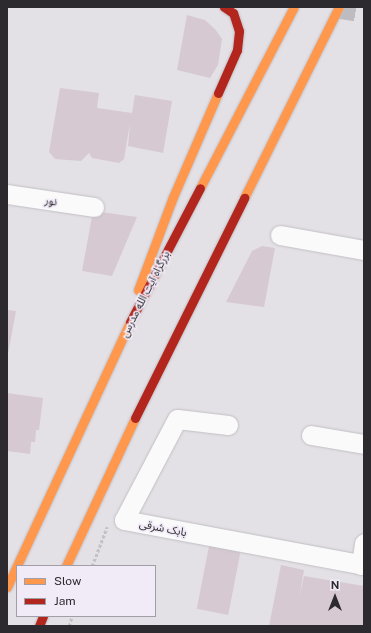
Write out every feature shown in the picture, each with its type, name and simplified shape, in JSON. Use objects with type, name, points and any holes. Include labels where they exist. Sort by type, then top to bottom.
[{"type":"main road","points":[[113,356],[173,197],[237,50],[239,31],[233,14],[224,7]]},
{"type":"main road","name":"بزرگراه آیت الله مدرس","points":[[17,565],[113,356],[294,7]]},
{"type":"main road","points":[[66,565],[116,456],[339,7]]},
{"type":"main road","name":"بزرگراه آیت الله مدرس","points":[[7,587],[16,567]]},
{"type":"main road","points":[[39,626],[44,617]]},
{"type":"street","name":"نور","points":[[7,194],[94,207]]},
{"type":"street","points":[[280,235],[364,250]]},
{"type":"street","name":"بابک شرقی","points":[[228,425],[177,419],[124,520],[362,565]]},
{"type":"street","points":[[311,435],[364,444]]},
{"type":"street","points":[[362,565],[364,543]]},
{"type":"building","points":[[187,15],[205,20],[215,29],[222,39],[218,65],[210,78],[177,70]]},
{"type":"building","points":[[60,88],[99,93],[97,108],[132,113],[135,95],[172,101],[163,153],[128,146],[130,123],[124,159],[119,163],[92,158],[89,153],[81,161],[55,159],[49,152]]},
{"type":"building","points":[[93,211],[137,217],[112,276],[82,271]]},
{"type":"building","points":[[262,246],[275,248],[264,307],[226,302],[252,251]]},
{"type":"building","points":[[7,310],[16,311],[8,354],[7,354]]},
{"type":"building","points":[[7,393],[43,398],[39,430],[36,430],[35,442],[31,442],[30,454],[7,451]]},
{"type":"building","points":[[209,546],[240,552],[228,615],[197,609]]},
{"type":"building","points":[[281,565],[304,570],[299,599],[304,576],[364,586],[364,626],[269,626]]},
{"type":"tunnel","points":[[334,7],[364,12]]},
{"type":"traffic: slow","points":[[200,188],[294,7]]},
{"type":"traffic: slow","points":[[244,198],[339,7]]},
{"type":"traffic: slow","points":[[138,290],[173,197],[218,93]]},
{"type":"traffic: slow","points":[[17,565],[130,322]]},
{"type":"traffic: slow","points":[[66,565],[135,418]]},
{"type":"traffic: slow","points":[[7,587],[16,568]]},
{"type":"traffic: jam","points":[[218,93],[237,50],[239,31],[233,13],[224,7]]},
{"type":"traffic: jam","points":[[130,322],[200,188]]},
{"type":"traffic: jam","points":[[135,418],[244,198]]},
{"type":"traffic: jam","points":[[39,626],[43,617]]}]
